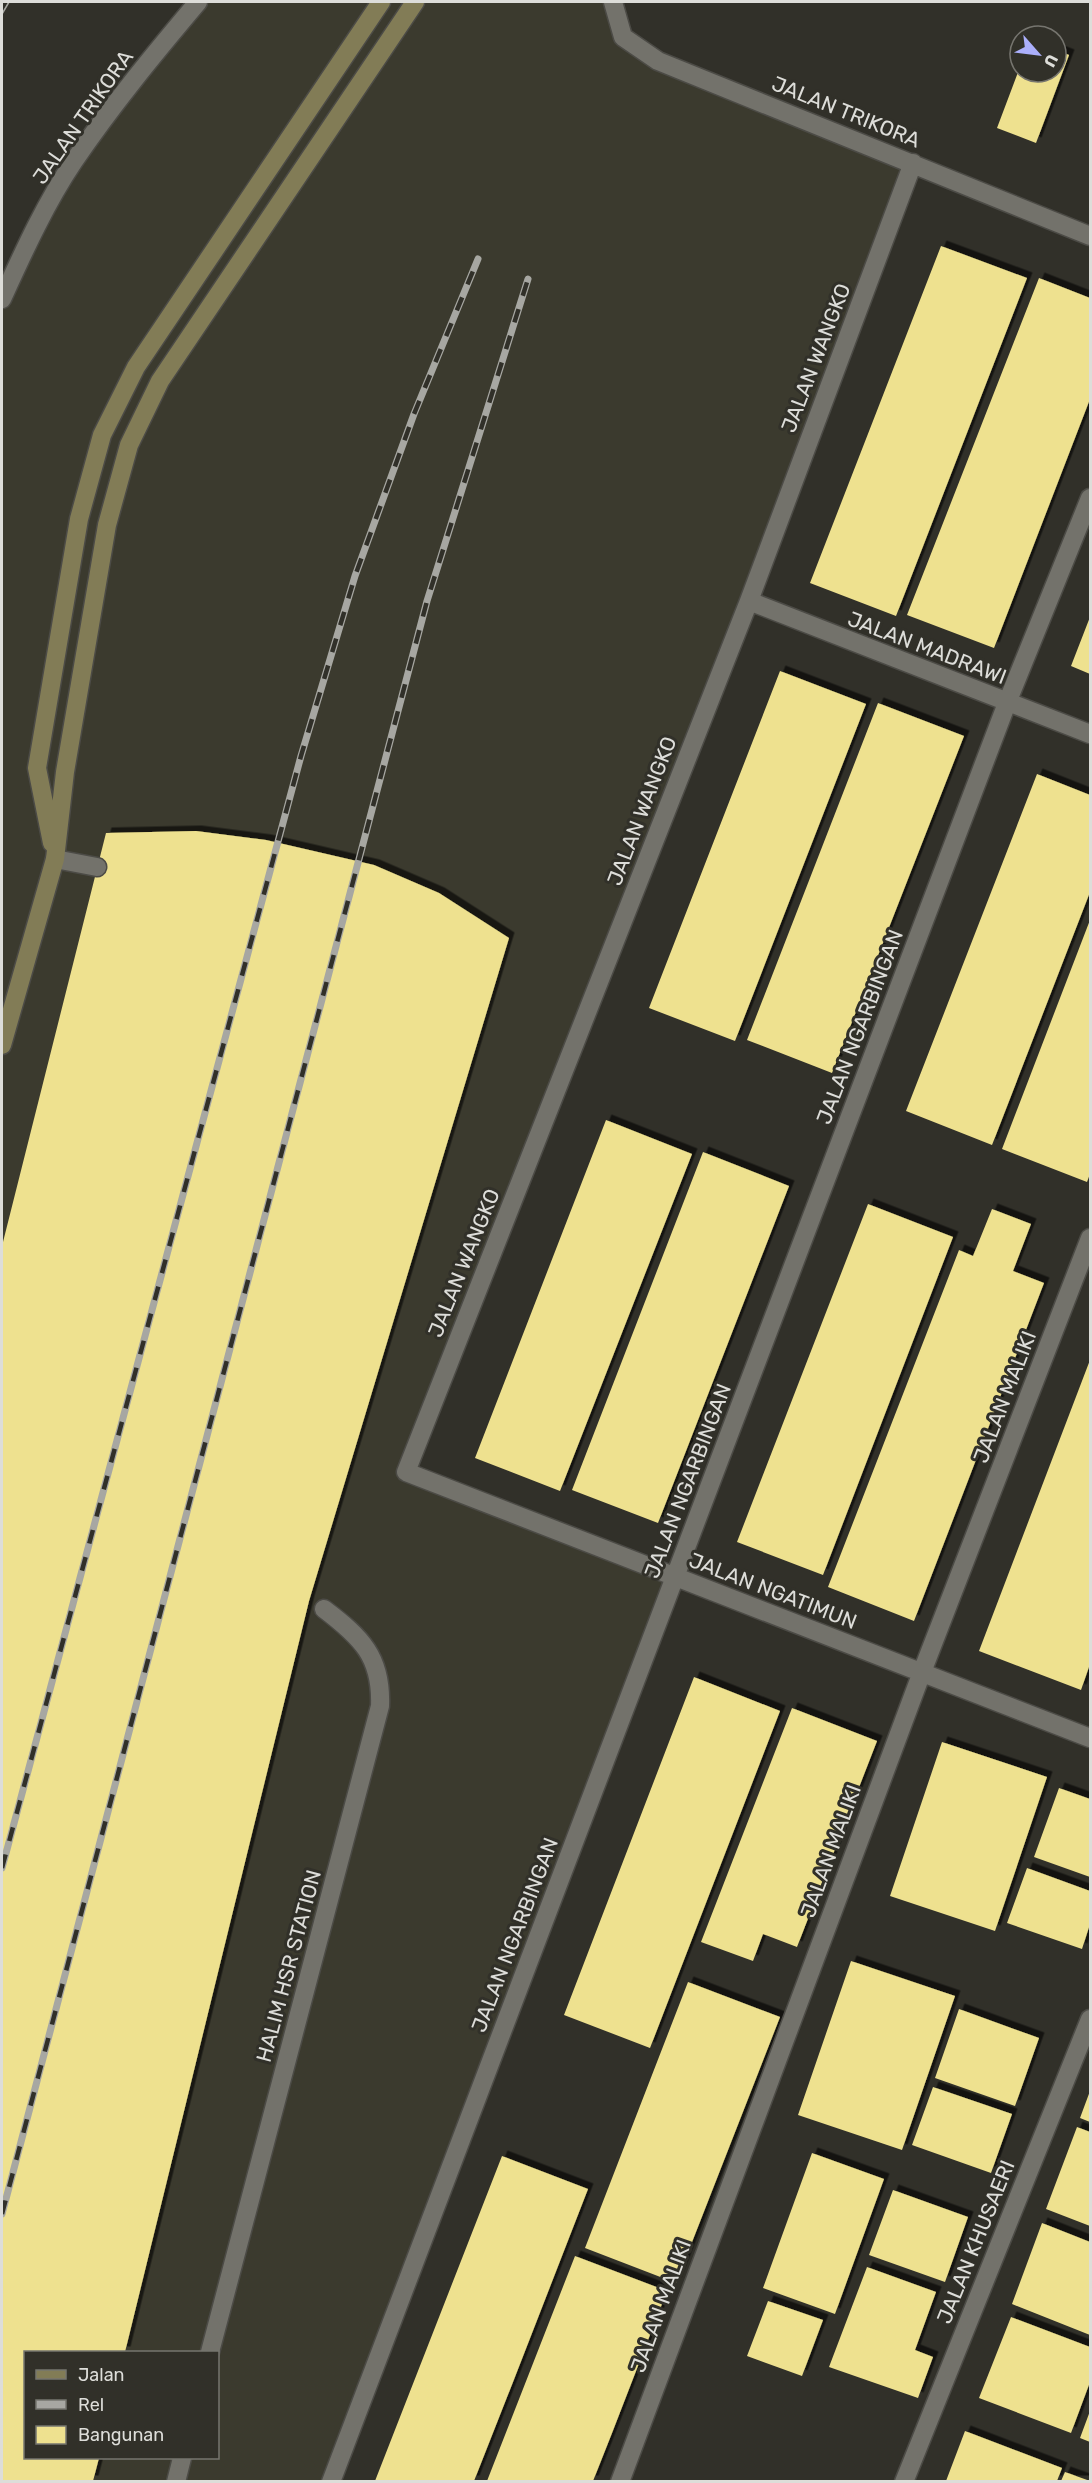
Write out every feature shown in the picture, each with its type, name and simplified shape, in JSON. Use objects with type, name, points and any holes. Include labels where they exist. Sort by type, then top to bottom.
[{"type":"street","name":"JALAN TRIKORA","points":[[2,299],[73,162],[138,75],[198,2]]},
{"type":"street","points":[[55,859],[37,768],[78,519],[102,435],[136,367],[381,2]]},
{"type":"street","points":[[2,1045],[55,859],[65,772],[107,525],[129,445],[160,381],[415,2]]},
{"type":"street","name":"JALAN TRIKORA","points":[[613,2],[623,36],[658,61],[1090,236]]},
{"type":"street","name":"JALAN WANGKO","points":[[406,1472],[748,602],[913,163]]},
{"type":"street","name":"JALAN NGARBINGAN","points":[[331,2481],[1007,703],[1090,498]]},
{"type":"street","name":"JALAN MADRAWI","points":[[748,602],[1090,734]]},
{"type":"street","points":[[55,859],[97,867]]},
{"type":"street","name":"JALAN MALIKI","points":[[620,2481],[922,1672],[1090,1238]]},
{"type":"street","name":"JALAN NGATIMUN","points":[[406,1472],[1090,1738]]},
{"type":"street","name":"HALIM HSR STATION","points":[[210,2351],[380,1706],[381,1686],[376,1666],[351,1630],[324,1609]]},
{"type":"street","name":"JALAN KHUSAERI","points":[[904,2481],[1090,2019]]},
{"type":"street","points":[[176,2481],[182,2459]]},
{"type":"shaded area","points":[[198,2],[613,2],[623,37],[913,163],[406,1472],[675,1578],[331,2481],[2,2482],[2,299],[38,224]]},
{"type":"building","points":[[1014,84],[1058,84],[1036,143],[997,128]]},
{"type":"building","points":[[941,246],[1027,278],[896,616],[810,583]]},
{"type":"building","points":[[1039,278],[1090,298],[1090,399],[994,648],[907,615]]},
{"type":"building","points":[[1090,617],[1090,674],[1071,666]]},
{"type":"building","points":[[780,671],[866,704],[735,1041],[649,1008]]},
{"type":"building","points":[[878,703],[964,736],[832,1073],[747,1040]]},
{"type":"building","points":[[1037,774],[1090,795],[1090,892],[992,1145],[906,1111]]},
{"type":"building","points":[[196,831],[266,840],[374,865],[439,893],[509,938],[309,1601],[125,2351],[24,2351],[24,2459],[99,2459],[93,2481],[2,2481],[2,1246],[106,833]]},
{"type":"building","points":[[1090,920],[1090,1174],[1087,1182],[1002,1149]]},
{"type":"building","points":[[606,1120],[692,1154],[560,1491],[475,1458]]},
{"type":"building","points":[[703,1152],[789,1186],[658,1523],[572,1490]]},
{"type":"building","points":[[868,1204],[953,1237],[823,1575],[737,1542]]},
{"type":"building","points":[[992,1209],[1031,1224],[1013,1271],[1044,1283],[914,1621],[828,1587],[959,1250],[973,1256]]},
{"type":"building","points":[[1090,1360],[1090,1664],[1081,1690],[979,1651]]},
{"type":"building","points":[[694,1677],[780,1711],[650,2048],[564,2015]]},
{"type":"building","points":[[792,1708],[877,1741],[797,1947],[763,1934],[753,1961],[701,1942]]},
{"type":"building","points":[[942,1742],[1047,1777],[995,1931],[890,1896]]},
{"type":"building","points":[[1059,1788],[1090,1799],[1090,1877],[1034,1857]]},
{"type":"building","points":[[1027,1868],[1090,1891],[1090,1924],[1082,1949],[1007,1923]]},
{"type":"building","points":[[851,1961],[955,1996],[902,2150],[798,2115]]},
{"type":"building","points":[[688,1982],[780,2017],[676,2283],[585,2248]]},
{"type":"building","points":[[959,2009],[1039,2038],[1015,2106],[935,2078]]},
{"type":"building","points":[[933,2087],[1012,2114],[991,2173],[912,2145]]},
{"type":"building","points":[[1090,2091],[1090,2122],[1080,2118]]},
{"type":"building","points":[[1077,2127],[1090,2132],[1090,2226],[1046,2209]]},
{"type":"building","points":[[812,2153],[884,2179],[835,2314],[763,2288]]},
{"type":"building","points":[[502,2156],[588,2189],[513,2382],[474,2481],[375,2481]]},
{"type":"building","points":[[893,2190],[968,2217],[945,2282],[869,2255]]},
{"type":"building","points":[[1042,2223],[1090,2242],[1090,2335],[1012,2304]]},
{"type":"building","points":[[575,2256],[667,2291],[612,2433],[593,2481],[487,2481]]},
{"type":"building","points":[[867,2267],[936,2292],[915,2350],[933,2357],[918,2398],[829,2367]]},
{"type":"building","points":[[768,2301],[823,2320],[802,2376],[747,2356]]},
{"type":"building","points":[[1011,2317],[1090,2347],[1090,2382],[1071,2433],[979,2398]]},
{"type":"building","points":[[1090,2411],[1090,2442],[1080,2438]]},
{"type":"building","points":[[965,2431],[1062,2468],[1057,2481],[946,2481]]},
{"type":"building","points":[[1065,2472],[1090,2481],[1061,2481]]},
{"type":"tram line","points":[[2,14],[9,2]]},
{"type":"railway","points":[[2,1868],[301,756],[355,576],[414,414],[478,259]]},
{"type":"railway","points":[[2,2214],[427,601],[528,279]]}]
